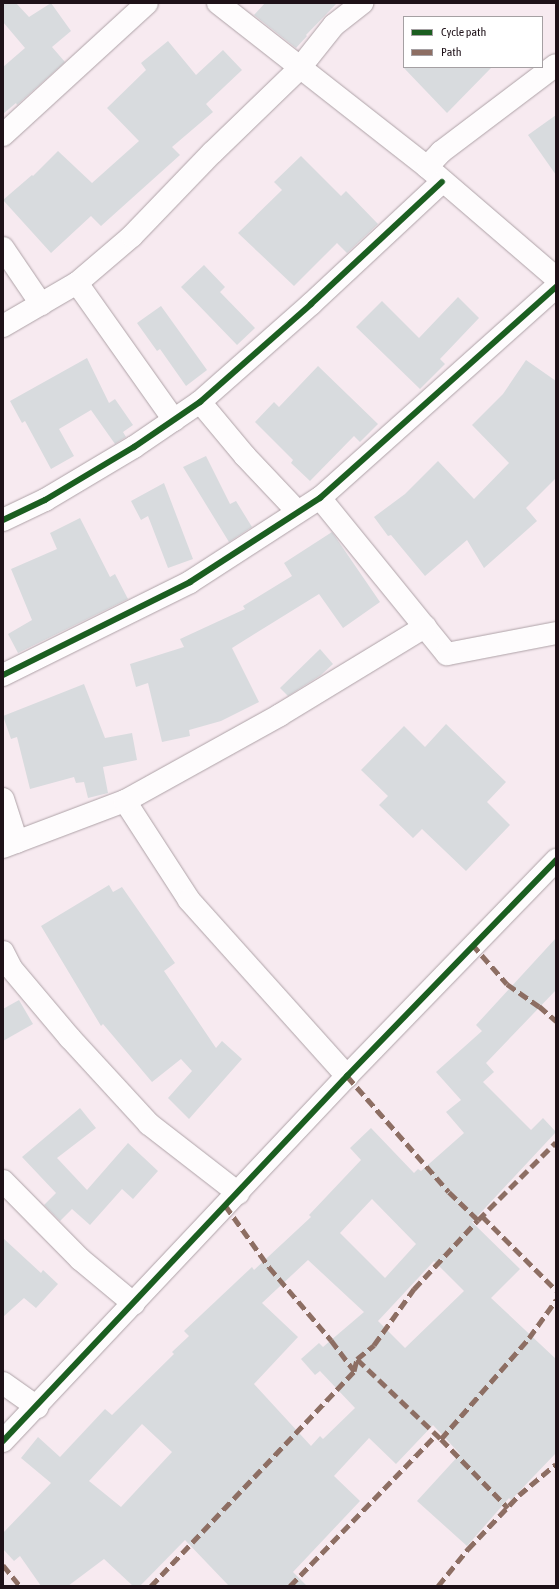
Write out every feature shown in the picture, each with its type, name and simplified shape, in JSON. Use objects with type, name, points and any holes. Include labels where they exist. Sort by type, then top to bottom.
[{"type":"street","points":[[3,135],[147,3]]},
{"type":"street","points":[[218,3],[300,69],[427,167],[442,182],[556,278]]},
{"type":"street","points":[[3,326],[77,283],[132,236],[212,153],[300,69],[334,25],[362,3]]},
{"type":"street","points":[[427,167],[441,152],[556,65]]},
{"type":"street","points":[[3,520],[71,485],[200,402],[311,304],[442,182]]},
{"type":"street","points":[[3,248],[41,304]]},
{"type":"street","points":[[77,283],[174,420]]},
{"type":"street","points":[[3,675],[190,582],[247,548],[297,511],[320,498],[556,287]]},
{"type":"street","points":[[200,402],[245,456],[297,511]]},
{"type":"street","points":[[320,498],[448,654],[556,633]]},
{"type":"street","points":[[3,799],[10,845],[125,801],[280,715],[425,627]]},
{"type":"street","points":[[125,801],[189,900],[347,1076]]},
{"type":"street","points":[[3,1441],[38,1407],[347,1076],[556,860]]},
{"type":"street","points":[[3,952],[11,968],[70,1038],[149,1124],[238,1193]]},
{"type":"street","points":[[3,1181],[80,1259],[134,1304]]},
{"type":"street","points":[[3,1383],[38,1407]]},
{"type":"building","points":[[3,3],[16,3],[29,17],[51,3],[71,31],[52,47],[65,62],[17,105],[16,103],[3,114],[3,67],[25,48],[3,22]]},
{"type":"building","points":[[265,3],[337,3],[306,35],[307,36],[296,48],[254,15]]},
{"type":"building","points":[[168,41],[196,75],[223,50],[242,70],[206,104],[213,112],[172,147],[180,155],[101,226],[91,216],[51,253],[3,200],[32,175],[33,176],[58,151],[92,183],[139,141],[107,108],[146,70],[141,63]]},
{"type":"building","points":[[404,68],[491,68],[447,113]]},
{"type":"building","points":[[556,115],[556,175],[528,135]]},
{"type":"building","points":[[301,156],[341,196],[346,191],[378,224],[347,253],[337,243],[294,286],[238,233],[282,190],[274,182]]},
{"type":"building","points":[[204,265],[225,287],[220,292],[255,328],[237,345],[181,287]]},
{"type":"building","points":[[458,297],[479,318],[440,359],[445,364],[420,389],[356,327],[382,301],[419,338]]},
{"type":"building","points":[[161,306],[207,370],[186,386],[160,349],[157,351],[137,323]]},
{"type":"building","points":[[87,358],[109,403],[115,399],[133,425],[123,432],[126,437],[115,444],[91,410],[59,429],[74,456],[51,469],[25,421],[22,423],[10,401]]},
{"type":"building","points":[[526,360],[556,381],[556,478],[526,508],[537,521],[484,568],[467,540],[425,576],[391,535],[388,536],[374,517],[405,494],[438,461],[474,499],[509,463],[472,425],[503,394]]},
{"type":"building","points":[[318,366],[378,424],[360,442],[354,436],[310,481],[291,463],[293,460],[255,422],[274,402],[279,407]]},
{"type":"building","points":[[206,456],[230,504],[236,501],[252,527],[229,542],[183,467]]},
{"type":"building","points":[[164,483],[193,559],[168,568],[148,516],[141,520],[131,501]]},
{"type":"building","points":[[80,518],[110,577],[115,574],[128,599],[18,653],[8,634],[32,620],[11,569],[57,549],[50,533]]},
{"type":"building","points":[[332,532],[380,602],[343,628],[319,594],[232,648],[259,702],[221,721],[189,730],[190,736],[162,742],[148,683],[136,687],[130,664],[184,647],[180,639],[245,609],[243,606],[292,576],[284,563]]},
{"type":"building","points":[[320,649],[333,664],[321,675],[288,696],[280,688]]},
{"type":"building","points":[[84,684],[105,738],[132,733],[137,760],[103,767],[108,793],[88,798],[84,782],[76,783],[74,777],[30,789],[17,737],[11,739],[3,716]]},
{"type":"building","points":[[446,724],[506,782],[487,802],[510,825],[466,871],[422,829],[413,838],[379,805],[388,796],[361,770],[404,726],[425,747]]},
{"type":"building","points":[[109,885],[113,892],[122,887],[175,963],[164,971],[216,1048],[222,1041],[242,1059],[189,1119],[168,1098],[192,1071],[181,1059],[152,1082],[103,1024],[101,1026],[41,926]]},
{"type":"building","points":[[556,938],[556,990],[486,1063],[494,1072],[483,1082],[531,1130],[543,1118],[556,1132],[472,1222],[520,1269],[491,1298],[556,1359],[556,1453],[511,1500],[509,1498],[467,1546],[417,1501],[460,1454],[433,1425],[396,1464],[369,1438],[334,1476],[360,1501],[293,1572],[307,1586],[229,1586],[185,1540],[140,1586],[133,1586],[104,1559],[68,1586],[41,1586],[20,1556],[14,1561],[3,1549],[3,1533],[51,1483],[21,1458],[38,1437],[60,1457],[105,1409],[112,1415],[174,1354],[172,1352],[189,1336],[184,1331],[252,1267],[254,1270],[311,1217],[309,1215],[361,1160],[350,1148],[371,1128],[414,1173],[418,1169],[421,1171],[464,1133],[446,1112],[461,1100],[436,1072],[482,1031],[476,1025]],"holes":[[[372,1199],[416,1244],[385,1278],[340,1233]],[[308,1260],[364,1312],[323,1347],[319,1343],[301,1359],[315,1375],[320,1371],[355,1408],[323,1439],[320,1436],[311,1446],[254,1384],[298,1337],[262,1303]],[[434,1261],[464,1291],[405,1348],[378,1321]],[[142,1424],[172,1452],[121,1507],[89,1481]]]},
{"type":"building","points":[[19,1000],[33,1024],[3,1041],[3,1009]]},
{"type":"building","points":[[80,1108],[96,1128],[57,1158],[87,1190],[128,1143],[158,1171],[133,1199],[122,1189],[90,1225],[72,1209],[60,1221],[44,1205],[56,1193],[22,1157]]},
{"type":"building","points":[[3,1238],[41,1273],[43,1270],[58,1284],[36,1308],[24,1298],[3,1317]]},
{"type":"marked path","points":[[472,944],[507,984],[539,1006],[556,1021]]},
{"type":"marked path","points":[[347,1076],[449,1192],[478,1220]]},
{"type":"marked path","points":[[151,1586],[354,1371],[357,1359],[374,1345],[414,1289],[478,1220],[556,1142]]},
{"type":"marked path","points":[[225,1205],[269,1267],[331,1340],[354,1371]]},
{"type":"marked path","points":[[482,1216],[556,1290]]},
{"type":"marked path","points":[[441,1439],[529,1338],[556,1300]]},
{"type":"marked path","points":[[357,1359],[441,1439],[508,1508]]},
{"type":"marked path","points":[[290,1586],[436,1435]]},
{"type":"marked path","points":[[438,1586],[468,1549],[519,1495],[556,1464]]},
{"type":"marked path","points":[[3,1565],[20,1586]]},
{"type":"cycle path","points":[[3,520],[45,500],[134,447],[200,402],[311,304],[442,182]]},
{"type":"cycle path","points":[[3,675],[190,582],[320,498],[556,287]]},
{"type":"cycle path","points":[[3,1441],[347,1076],[556,860]]}]
